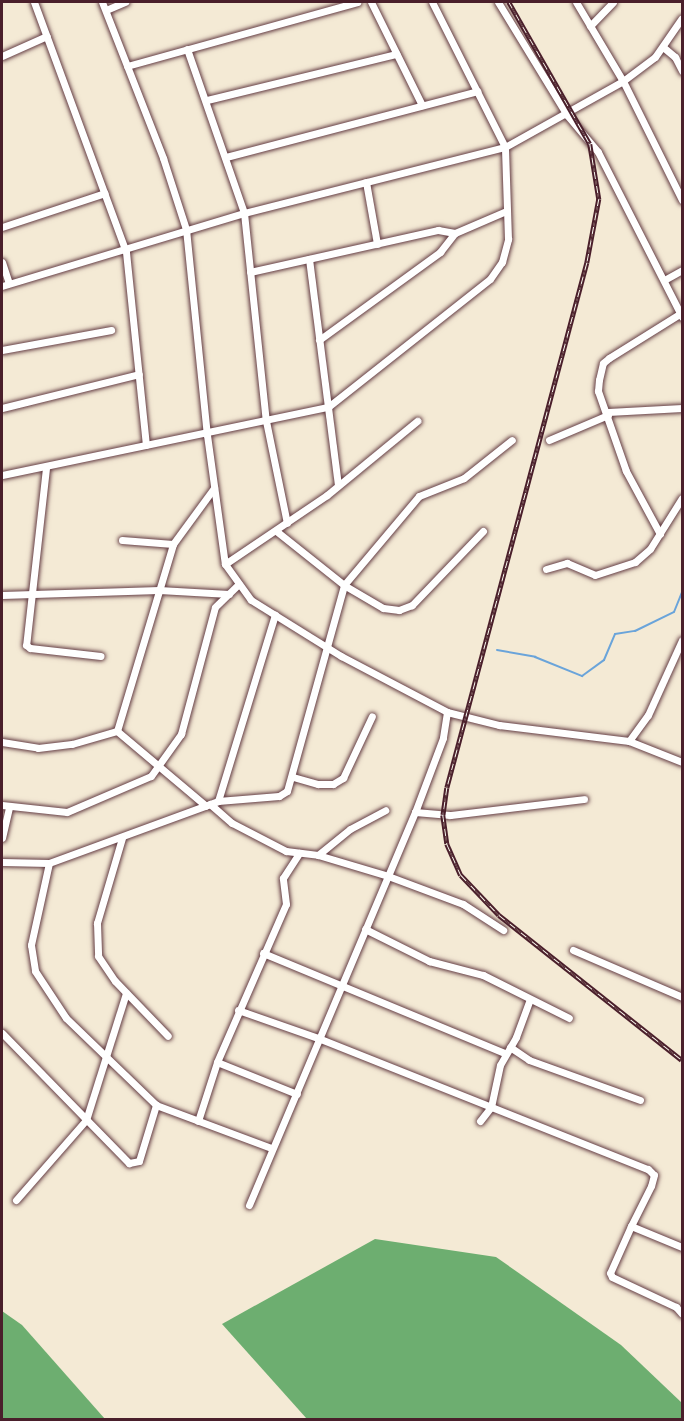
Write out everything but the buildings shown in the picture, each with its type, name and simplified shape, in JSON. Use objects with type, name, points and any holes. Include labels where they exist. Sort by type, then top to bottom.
[{"type":"street","points":[[34,2],[126,252],[146,445]]},
{"type":"street","points":[[102,2],[128,66],[186,230],[207,435],[225,564],[238,584],[251,600],[326,647],[447,712],[499,725],[629,741],[682,762]]},
{"type":"street","points":[[106,10],[125,2]]},
{"type":"street","points":[[128,66],[357,2]]},
{"type":"street","points":[[371,2],[422,105]]},
{"type":"street","points":[[2,475],[46,468],[146,445],[207,435],[328,406],[490,279],[506,251],[505,147],[432,2]]},
{"type":"street","points":[[498,2],[567,115],[597,152],[666,279],[682,315],[603,363],[598,392],[608,413],[626,471],[660,534]]},
{"type":"street","points":[[576,2],[623,81],[682,200]]},
{"type":"street","points":[[591,26],[612,2]]},
{"type":"street","points":[[2,262],[5,285],[126,252],[186,230],[244,213],[505,147],[567,115],[623,81],[663,46],[682,18]]},
{"type":"street","points":[[2,56],[47,36]]},
{"type":"street","points":[[663,46],[675,57],[682,70]]},
{"type":"street","points":[[187,50],[207,100],[244,213],[266,421],[286,523]]},
{"type":"street","points":[[207,100],[396,54]]},
{"type":"street","points":[[226,157],[477,91]]},
{"type":"street","points":[[366,182],[377,244]]},
{"type":"street","points":[[2,227],[105,193]]},
{"type":"street","points":[[319,340],[440,252],[456,233],[506,211]]},
{"type":"street","points":[[250,272],[438,230],[456,233]]},
{"type":"street","points":[[309,259],[338,484]]},
{"type":"street","points":[[666,279],[682,270]]},
{"type":"street","points":[[2,350],[111,330]]},
{"type":"street","points":[[2,408],[139,374]]},
{"type":"street","points":[[549,440],[608,413],[682,408]]},
{"type":"street","points":[[225,564],[276,531],[417,421]]},
{"type":"street","points":[[2,862],[49,863],[218,801],[279,796],[293,777],[344,585],[419,496],[464,478],[512,440]]},
{"type":"street","points":[[46,468],[26,638],[30,648],[101,656]]},
{"type":"street","points":[[117,731],[173,544],[214,488]]},
{"type":"street","points":[[546,569],[567,563],[595,575],[615,572],[650,549],[682,498]]},
{"type":"street","points":[[276,531],[344,585],[383,608],[399,610],[412,605],[483,531]]},
{"type":"street","points":[[122,540],[173,544]]},
{"type":"street","points":[[2,838],[5,806],[67,812],[151,776],[181,734],[215,607],[238,584]]},
{"type":"street","points":[[2,595],[159,590],[229,594]]},
{"type":"street","points":[[218,801],[275,615]]},
{"type":"street","points":[[629,741],[648,715],[682,640]]},
{"type":"street","points":[[249,1205],[271,1148],[278,1141],[318,1038],[415,812],[443,738],[447,712]]},
{"type":"street","points":[[293,777],[318,784],[333,784],[343,778],[372,716]]},
{"type":"street","points":[[2,742],[38,748],[72,744],[117,731]]},
{"type":"street","points":[[117,731],[157,768],[232,823],[286,851],[318,855],[388,876],[463,904],[503,930]]},
{"type":"street","points":[[415,812],[450,815],[584,799]]},
{"type":"street","points":[[318,855],[350,829],[385,810]]},
{"type":"street","points":[[122,838],[97,923],[98,956],[126,993],[168,1036]]},
{"type":"street","points":[[198,1121],[217,1062],[287,899],[283,878],[299,853]]},
{"type":"street","points":[[49,863],[32,945],[35,971],[66,1018],[156,1105],[271,1148]]},
{"type":"street","points":[[366,929],[429,961],[483,975],[569,1018]]},
{"type":"street","points":[[573,950],[682,997]]},
{"type":"street","points":[[263,953],[529,1060],[640,1100]]},
{"type":"street","points":[[16,1200],[86,1120],[108,1058],[126,993]]},
{"type":"street","points":[[480,1121],[491,1107],[508,1050],[530,999]]},
{"type":"street","points":[[238,1010],[318,1038],[648,1169],[654,1175],[651,1186],[610,1273],[612,1277],[679,1307],[682,1314]]},
{"type":"street","points":[[2,1033],[86,1120],[134,1164],[139,1161],[156,1105]]},
{"type":"street","points":[[217,1062],[297,1094]]},
{"type":"street","points":[[631,1226],[682,1247]]},
{"type":"green space","points":[[375,1239],[496,1257],[621,1345],[682,1403],[682,1419],[307,1419],[222,1324]]},
{"type":"green space","points":[[2,1311],[22,1325],[105,1419],[2,1419]]},
{"type":"waterway","points":[[497,650],[535,657],[582,676],[604,660],[615,634],[635,631],[674,612],[682,592]]},
{"type":"railway","points":[[509,2],[590,144],[599,199],[587,263],[447,788],[443,815],[447,844],[461,875],[499,915],[682,1060]]}]
